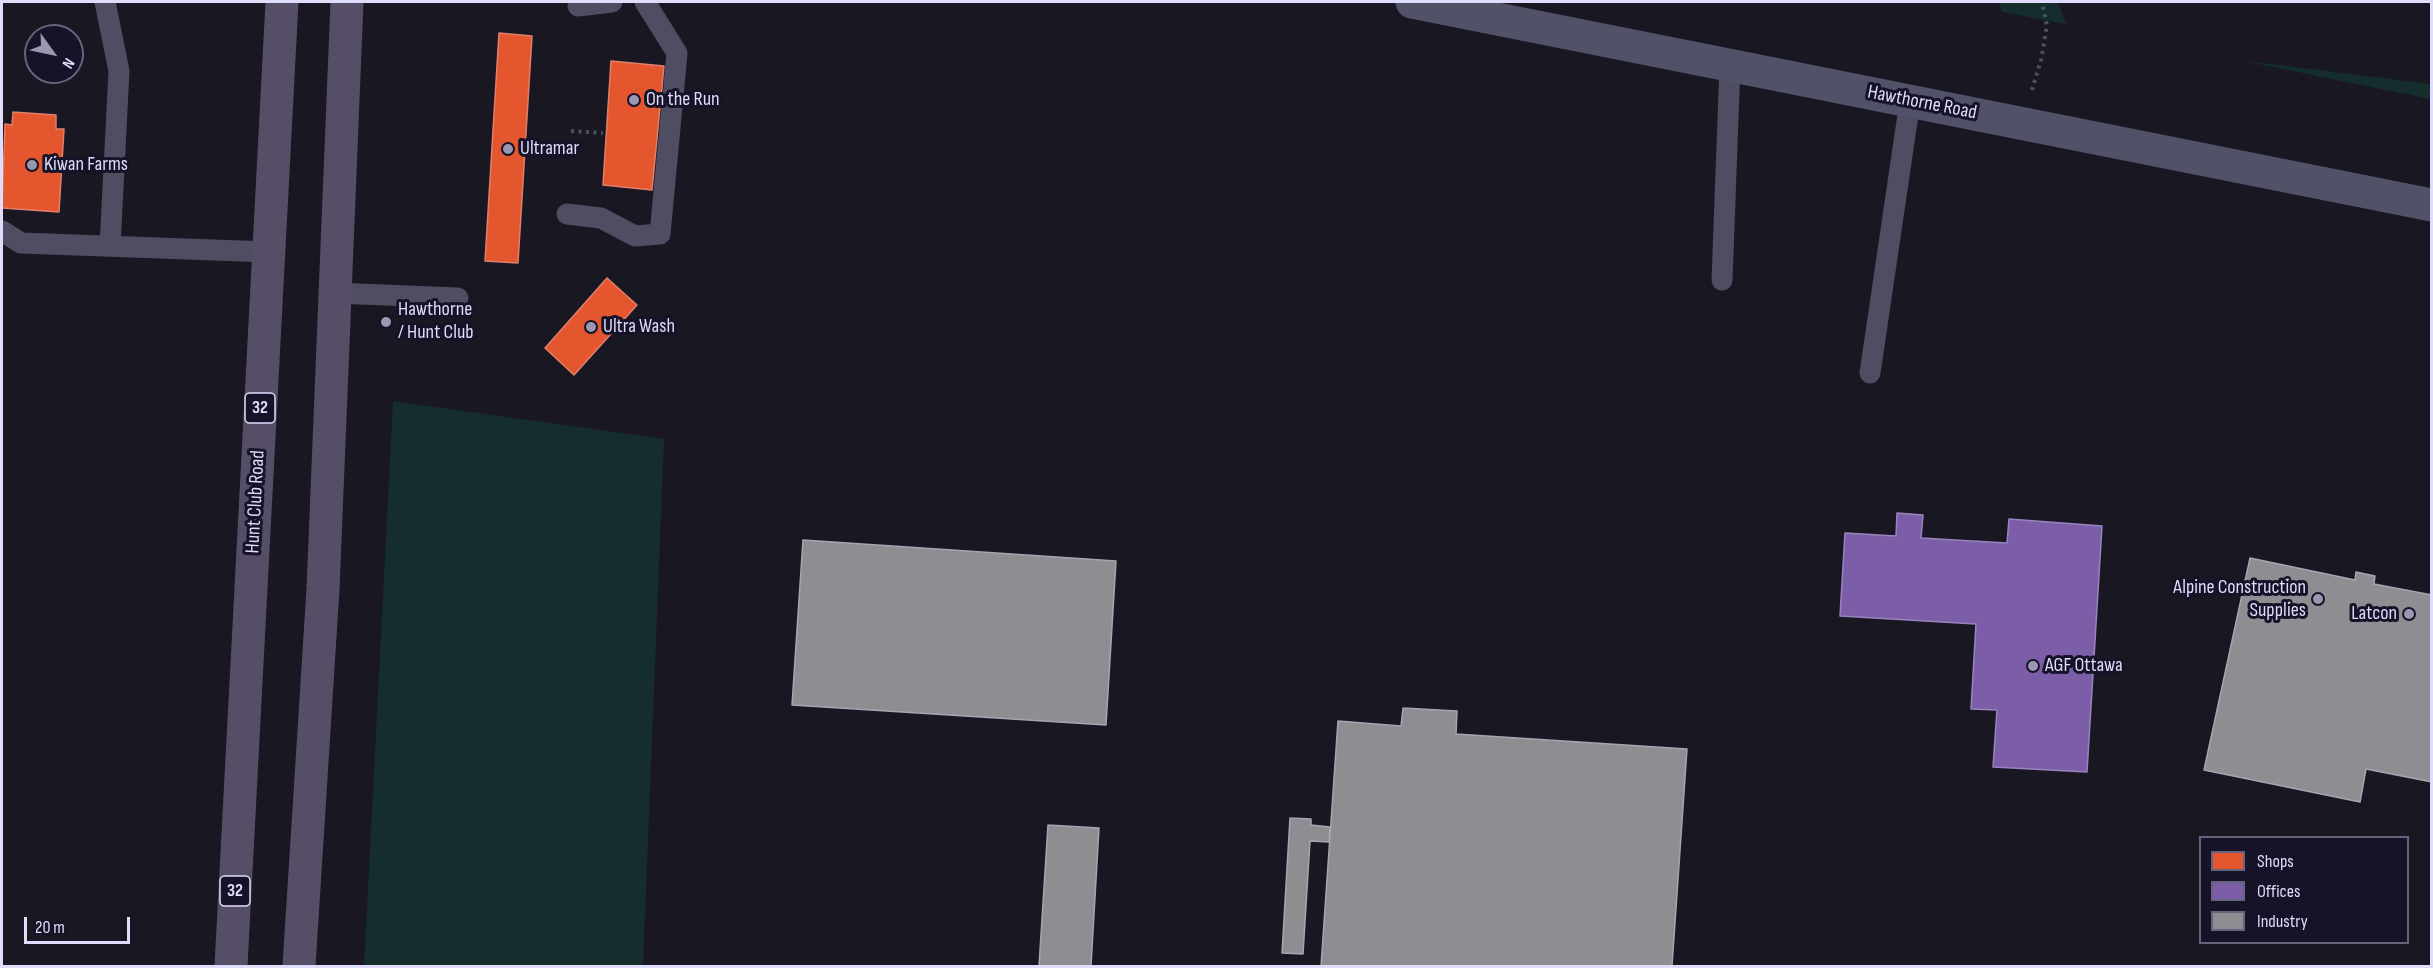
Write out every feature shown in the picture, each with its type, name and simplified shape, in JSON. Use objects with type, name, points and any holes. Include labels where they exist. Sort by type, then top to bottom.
[{"type":"main road","name":"Hunt Club Road","points":[[231,966],[282,2]]},
{"type":"main road","points":[[299,966],[323,589],[347,2]]},
{"type":"main road","points":[[345,73],[372,2]]},
{"type":"main road","name":"Hawthorne Road","points":[[1412,2],[2432,205]]},
{"type":"lane","points":[[105,2],[119,70],[110,246]]},
{"type":"lane","points":[[578,6],[612,2]]},
{"type":"lane","points":[[567,214],[601,218],[635,236],[660,234],[677,53],[645,2]]},
{"type":"lane","points":[[1722,280],[1730,65]]},
{"type":"lane","points":[[1870,374],[1910,101]]},
{"type":"lane","points":[[2,231],[21,243],[268,252]]},
{"type":"lane","points":[[335,293],[458,298]]},
{"type":"path","points":[[2022,123],[2041,60],[2047,26],[2042,2]]},
{"type":"path","points":[[571,131],[603,133]]},
{"type":"green space","points":[[1999,2],[2058,2],[2066,24],[2002,12]]},
{"type":"green space","points":[[2238,60],[2431,84],[2431,99]]},
{"type":"green space","points":[[393,401],[664,439],[643,966],[364,966]]},
{"type":"building: Shops","name":"Ultramar","points":[[499,33],[532,36],[518,263],[485,261]]},
{"type":"building: Shops","name":"On the Run","points":[[611,61],[664,66],[652,190],[603,185]]},
{"type":"building: Shops","points":[[13,112],[56,115],[56,129],[64,129],[59,212],[2,208],[5,124],[12,125]]},
{"type":"building: Shops","name":"Ultra Wash","points":[[607,278],[637,305],[574,375],[545,348]]},
{"type":"building: Offices","name":"AGF Ottawa","points":[[1897,513],[1923,515],[1921,538],[2007,543],[2009,519],[2102,526],[2087,772],[1993,767],[1997,710],[1971,709],[1976,624],[1840,616],[1845,533],[1896,536]]},
{"type":"building: Industry","points":[[803,540],[1116,561],[1106,725],[792,705]]},
{"type":"building: Industry","points":[[2250,558],[2355,580],[2356,572],[2375,576],[2374,584],[2432,595],[2432,782],[2366,769],[2360,802],[2204,770]]},
{"type":"building: Industry","points":[[1403,708],[1457,711],[1456,734],[1687,749],[1672,966],[1321,966],[1338,721],[1401,726]]},
{"type":"building: Industry","points":[[1290,818],[1311,819],[1311,825],[1330,827],[1329,842],[1310,841],[1303,954],[1282,953]]},
{"type":"building: Industry","points":[[1048,825],[1099,828],[1091,966],[1039,966]]},
{"type":"place","name":"On the Run","points":[[634,100]]},
{"type":"place","name":"Ultramar","points":[[508,149]]},
{"type":"place","name":"Kiwan Farms","points":[[32,165]]},
{"type":"place","name":"Hawthorne / Hunt Club","points":[[386,322]]},
{"type":"place","name":"Ultra Wash","points":[[591,327]]},
{"type":"place","name":"Alpine Construction Supplies","points":[[2318,599]]},
{"type":"place","name":"Latcon","points":[[2409,614]]},
{"type":"place","name":"AGF Ottawa","points":[[2033,666]]}]
